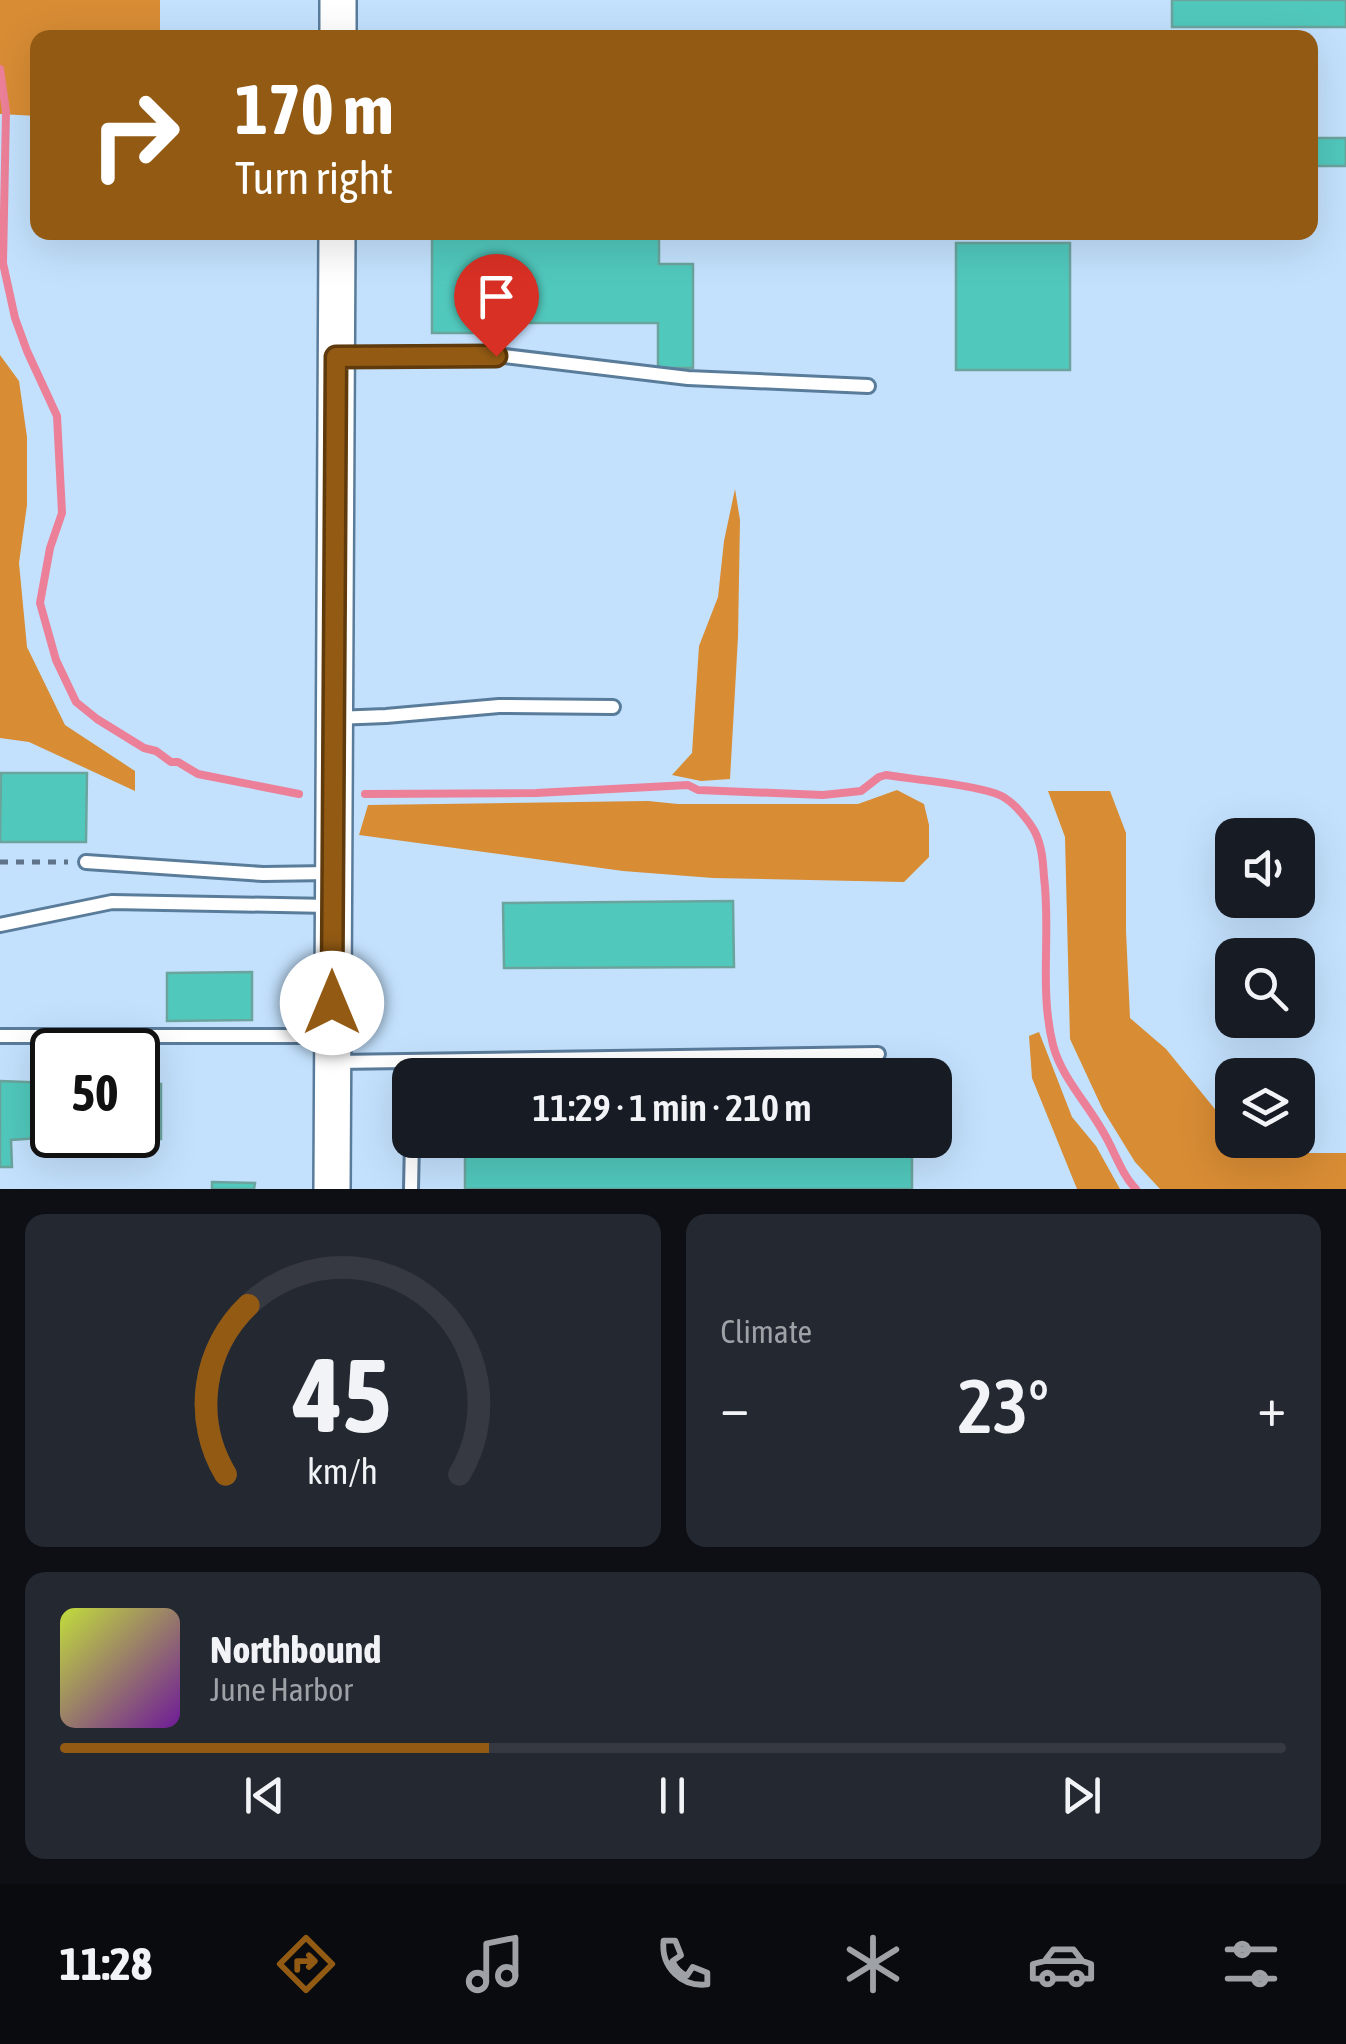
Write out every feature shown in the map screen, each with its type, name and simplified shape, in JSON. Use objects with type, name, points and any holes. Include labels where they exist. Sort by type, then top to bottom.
[{"type":"main road","points":[[338,0],[338,30]]},
{"type":"main road","points":[[332,1189],[337,240]]},
{"type":"lane","points":[[336,357],[496,356],[688,378],[868,386]]},
{"type":"lane","points":[[333,718],[499,706],[614,707]]},
{"type":"lane","points":[[86,862],[263,874],[332,889]]},
{"type":"lane","points":[[0,924],[112,902],[332,889]]},
{"type":"lane","points":[[0,1036],[332,1049],[392,1063]]},
{"type":"lane","points":[[745,1058],[878,1054]]},
{"type":"lane","points":[[411,1189],[412,1158]]},
{"type":"path","points":[[0,862],[86,862]]},
{"type":"shaded area","points":[[0,0],[160,0],[160,30],[30,30],[30,116],[0,114]]},
{"type":"shaded area","points":[[0,355],[19,381],[27,437],[27,505],[19,563],[27,647],[65,725],[135,771],[135,791],[29,742],[0,738]]},
{"type":"shaded area","points":[[735,489],[740,520],[738,637],[730,779],[701,781],[672,775],[692,753],[699,646],[718,597]]},
{"type":"shaded area","points":[[897,790],[924,804],[929,825],[929,857],[904,882],[713,878],[623,871],[359,835],[368,805],[648,801],[858,804]]},
{"type":"shaded area","points":[[1048,791],[1110,791],[1126,833],[1130,1018],[1166,1049],[1215,1109],[1215,1158],[1315,1158],[1315,1153],[1346,1153],[1346,1189],[1160,1189],[1135,1162],[1103,1110],[1070,1039],[1065,837]]},
{"type":"shaded area","points":[[1039,1032],[1072,1117],[1096,1146],[1120,1189],[1077,1189],[1032,1078],[1029,1036]]},
{"type":"building","points":[[1172,0],[1346,0],[1346,27],[1172,27]]},
{"type":"building","points":[[1318,138],[1346,138],[1346,166],[1318,166]]},
{"type":"building","points":[[432,240],[659,240],[659,264],[693,264],[693,368],[658,368],[658,323],[488,323],[488,333],[432,333]]},
{"type":"building","points":[[956,243],[1070,243],[1070,370],[956,370]]},
{"type":"building","points":[[1,773],[87,773],[86,842],[0,842]]},
{"type":"building","points":[[733,901],[734,967],[504,968],[503,903]]},
{"type":"building","points":[[252,972],[252,1020],[167,1021],[167,973]]},
{"type":"building","points":[[0,1081],[30,1082],[30,1139],[11,1140],[12,1167],[0,1167]]},
{"type":"building","points":[[465,1158],[912,1158],[912,1189],[465,1189]]},
{"type":"building","points":[[212,1182],[255,1183],[254,1189],[212,1189]]},
{"type":"waterway","points":[[0,69],[6,111],[3,263],[15,318],[57,416],[62,513],[50,548],[40,603],[56,660],[76,702],[144,748],[198,774],[299,794]]},
{"type":"waterway","points":[[365,794],[536,793],[688,785],[698,790],[823,795],[861,791],[886,775],[967,787],[1005,798],[1029,823],[1041,848],[1046,898],[1047,1003],[1053,1045],[1068,1078],[1136,1189]]},
{"type":"route","points":[[332,1003],[336,357],[496,356]]}]
